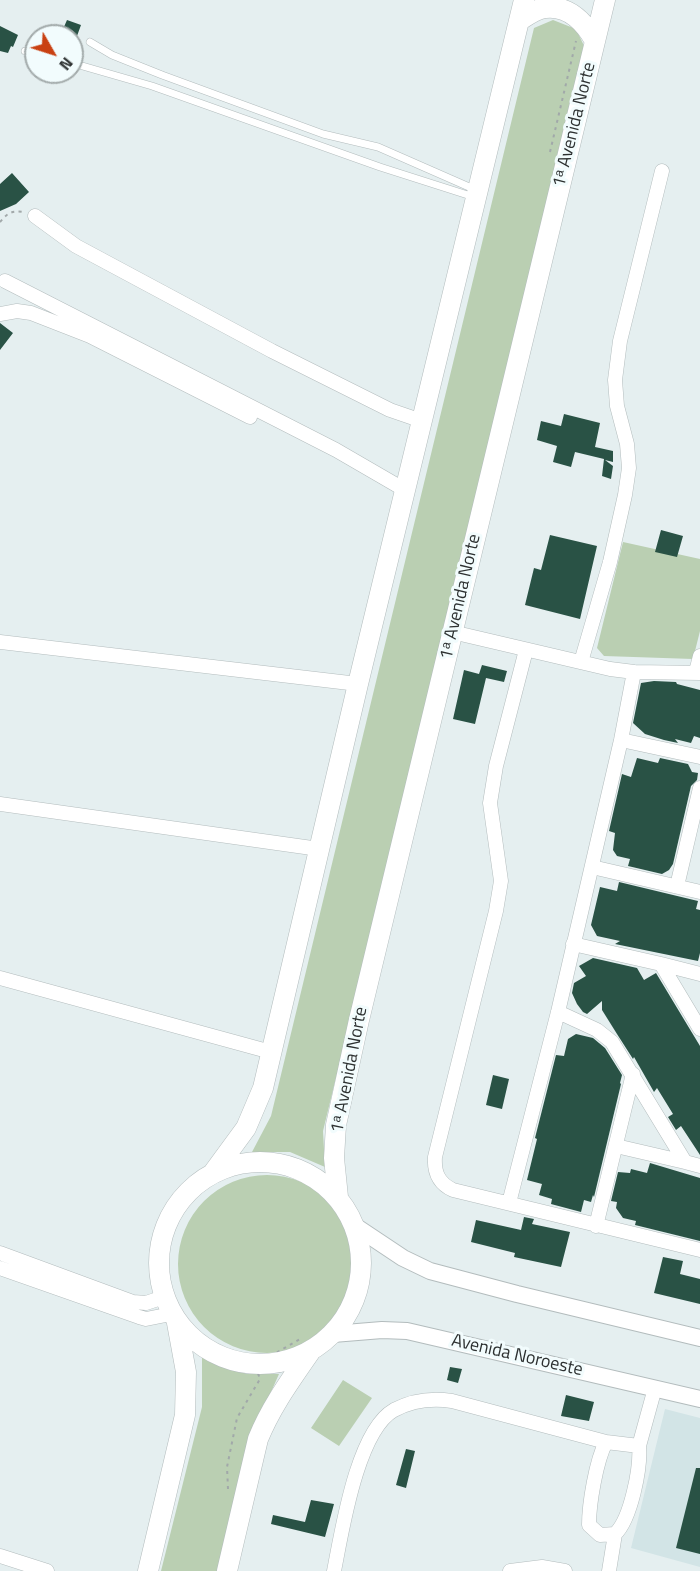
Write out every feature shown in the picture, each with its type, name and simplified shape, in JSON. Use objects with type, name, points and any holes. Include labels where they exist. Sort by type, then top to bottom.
[{"type":"main road","points":[[213,1173],[246,1128],[263,1088],[358,684],[524,0]]},
{"type":"main road","name":"1ᵃ Avenida Norte","points":[[338,1197],[334,1158],[336,1125],[358,1020],[605,0]]},
{"type":"main road","points":[[519,21],[545,8],[556,9],[582,20],[596,41]]},
{"type":"main road","points":[[148,1571],[185,1415],[186,1372],[158,1269],[161,1240],[172,1213],[189,1190],[213,1173],[245,1162],[280,1163],[312,1175],[338,1197],[355,1226],[361,1254],[360,1283],[350,1311],[333,1334],[305,1345],[283,1362],[255,1365],[225,1359],[198,1345],[171,1311]]},
{"type":"main road","points":[[227,1571],[258,1439],[305,1345]]},
{"type":"street","points":[[581,662],[610,562],[625,495],[629,468],[627,444],[617,406],[615,380],[621,341],[662,171]]},
{"type":"street","points":[[35,216],[76,246],[272,351],[390,410],[422,421]]},
{"type":"street","points":[[5,281],[336,450],[405,493]]},
{"type":"street","points":[[0,314],[17,311],[31,314],[90,336],[405,493]]},
{"type":"street","points":[[453,632],[526,650],[634,672],[698,672],[700,656]]},
{"type":"street","points":[[0,642],[358,684]]},
{"type":"street","points":[[526,650],[496,766],[490,803],[501,881],[498,901],[435,1156],[436,1173],[446,1187],[700,1250]]},
{"type":"street","points":[[509,1203],[558,1012],[621,740],[634,672]]},
{"type":"street","points":[[621,740],[700,757]]},
{"type":"street","points":[[677,886],[700,788]]},
{"type":"street","points":[[0,804],[319,849]]},
{"type":"street","points":[[592,867],[700,892]]},
{"type":"street","points":[[573,944],[700,974]]},
{"type":"street","points":[[661,964],[700,1029]]},
{"type":"street","points":[[0,978],[271,1052]]},
{"type":"street","points":[[558,1012],[606,1036],[633,1074],[685,1162]]},
{"type":"street","points":[[596,1226],[633,1074]]},
{"type":"street","points":[[616,1146],[700,1166]]},
{"type":"street","points":[[355,1226],[403,1258],[430,1271],[700,1338]]},
{"type":"street","points":[[0,1253],[133,1302],[146,1303],[171,1311]]},
{"type":"street","points":[[0,1268],[146,1319],[171,1311]]},
{"type":"street","name":"Avenida Noroeste","points":[[333,1334],[382,1330],[407,1331],[700,1399]]},
{"type":"street","points":[[609,1571],[615,1534],[621,1528],[631,1504],[640,1458],[639,1446],[655,1388]]},
{"type":"street","points":[[334,1571],[352,1488],[360,1462],[373,1434],[393,1411],[413,1402],[433,1399],[453,1401],[606,1442],[639,1446]]},
{"type":"street","points":[[606,1442],[600,1453],[589,1511],[589,1525],[600,1535],[615,1534]]},
{"type":"street","points":[[0,1556],[47,1571]]},
{"type":"street","points":[[510,1571],[542,1567],[565,1571]]},
{"type":"lane","points":[[90,42],[112,55],[162,75],[323,134],[378,147],[477,194]]},
{"type":"lane","points":[[84,66],[152,86],[380,167],[477,194]]},
{"type":"path","points":[[0,222],[8,213],[15,211],[35,216]]},
{"type":"path","points":[[228,1489],[227,1467],[237,1418],[260,1378],[255,1365],[305,1345]]},
{"type":"shaded area","points":[[665,1409],[700,1418],[700,1567],[631,1548]]},
{"type":"green space","points":[[553,20],[576,29],[586,50],[323,1131],[325,1167],[290,1152],[252,1152],[271,1116],[534,28]]},
{"type":"green space","points":[[623,542],[700,559],[700,631],[693,659],[604,656],[597,648]]},
{"type":"green space","points":[[267,1175],[301,1182],[330,1201],[349,1230],[356,1264],[349,1298],[330,1327],[301,1346],[267,1353],[233,1346],[204,1327],[185,1298],[178,1264],[185,1230],[204,1201],[233,1182]]},
{"type":"green space","points":[[202,1353],[220,1364],[247,1374],[279,1374],[256,1426],[221,1571],[161,1571],[202,1407]]},
{"type":"green space","points":[[343,1380],[372,1398],[339,1446],[311,1428]]},
{"type":"building","points":[[67,20],[78,24],[65,24]]},
{"type":"building","points":[[0,26],[18,35],[8,53],[0,51]]},
{"type":"building","points":[[12,173],[29,192],[16,204],[0,211],[0,184]]},
{"type":"building","points":[[0,323],[13,333],[0,350]]},
{"type":"building","points":[[564,414],[600,423],[595,447],[613,451],[613,462],[605,460],[613,466],[611,479],[602,476],[604,459],[575,452],[571,467],[553,462],[557,446],[537,440],[541,421],[561,426]]},
{"type":"building","points":[[661,530],[683,536],[677,557],[655,552]]},
{"type":"building","points":[[550,535],[597,546],[580,619],[525,605],[534,568],[541,570]]},
{"type":"building","points":[[482,665],[507,671],[504,682],[486,678],[475,724],[453,719],[464,670],[479,674]]},
{"type":"building","points":[[676,682],[700,690],[700,738],[694,736],[691,743],[675,739],[678,743],[664,740],[645,734],[633,723],[641,683]]},
{"type":"building","points":[[637,758],[658,763],[660,758],[688,764],[692,772],[698,773],[697,780],[691,786],[673,864],[662,874],[628,866],[630,859],[617,856],[613,850],[615,833],[609,831],[622,774],[631,777]]},
{"type":"building","points":[[619,882],[698,901],[696,909],[700,910],[700,953],[698,961],[615,944],[620,941],[597,936],[591,925],[600,887],[617,891]]},
{"type":"building","points":[[593,958],[637,968],[644,980],[656,973],[700,1046],[700,1155],[681,1126],[676,1130],[668,1117],[673,1114],[657,1088],[654,1092],[634,1057],[633,1059],[617,1034],[602,1010],[602,1001],[587,1014],[577,1004],[572,993],[574,983],[586,976],[579,966]]},
{"type":"building","points":[[576,1034],[593,1038],[605,1048],[622,1075],[594,1197],[593,1195],[591,1202],[584,1200],[581,1212],[551,1204],[552,1199],[539,1195],[542,1184],[527,1180],[556,1055],[564,1056],[568,1039]]},
{"type":"building","points":[[493,1075],[509,1079],[502,1109],[486,1105]]},
{"type":"building","points":[[650,1163],[700,1178],[700,1241],[635,1225],[636,1221],[623,1218],[616,1208],[617,1202],[611,1201],[618,1172],[630,1173],[631,1169],[647,1173]]},
{"type":"building","points":[[524,1217],[534,1219],[532,1224],[570,1232],[561,1267],[514,1257],[515,1253],[471,1242],[476,1220],[521,1230]]},
{"type":"building","points":[[663,1257],[683,1261],[680,1274],[700,1279],[700,1304],[654,1293]]},
{"type":"building","points":[[450,1367],[462,1369],[458,1383],[447,1380]]},
{"type":"building","points":[[566,1395],[594,1402],[589,1421],[561,1416]]},
{"type":"building","points":[[406,1449],[415,1451],[406,1488],[396,1485]]},
{"type":"building","points":[[696,1468],[700,1468],[700,1554],[676,1548]]},
{"type":"building","points":[[311,1500],[334,1504],[325,1537],[271,1524],[273,1515],[305,1522]]}]
